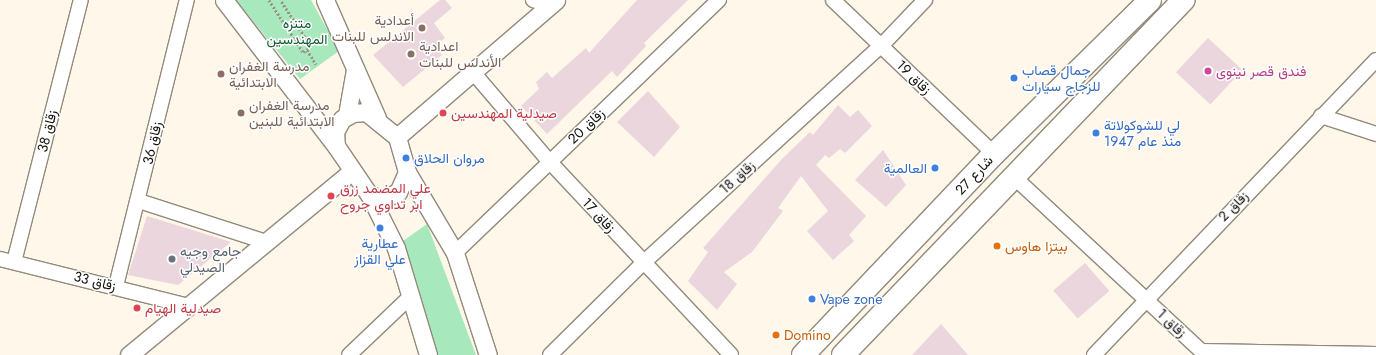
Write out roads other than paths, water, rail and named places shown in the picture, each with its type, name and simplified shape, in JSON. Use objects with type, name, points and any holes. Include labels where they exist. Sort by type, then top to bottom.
[{"type":"main road","name":"شارع 27","points":[[803,355],[994,154],[1150,0]]},
{"type":"main road","points":[[843,355],[1184,0]]},
{"type":"main road","points":[[841,316],[862,335]]},
{"type":"street","name":"زقاق 38","points":[[7,260],[80,0]]},
{"type":"street","name":"زقاق 36","points":[[116,286],[186,0]]},
{"type":"street","points":[[224,0],[302,98],[336,146],[351,172],[370,196],[396,248],[428,355]]},
{"type":"street","points":[[325,0],[356,67],[377,118],[397,137],[407,172],[454,253],[488,355]]},
{"type":"street","points":[[533,0],[552,3]]},
{"type":"street","name":"زقاق 20","points":[[454,253],[719,0]]},
{"type":"street","name":"زقاق 19","points":[[833,0],[994,154]]},
{"type":"street","name":"زقاق 18","points":[[550,355],[643,263],[881,46],[925,0]]},
{"type":"street","points":[[397,137],[552,3]]},
{"type":"street","name":"زقاق 2","points":[[1094,355],[1144,298],[1376,60]]},
{"type":"street","points":[[336,146],[335,132],[344,117],[356,67]]},
{"type":"street","name":"زقاق 17","points":[[472,71],[549,161],[643,263],[731,355]]},
{"type":"street","points":[[302,98],[344,117],[359,112],[377,118]]},
{"type":"street","points":[[1321,116],[1376,134]]},
{"type":"street","points":[[130,355],[351,172]]},
{"type":"street","points":[[370,196],[392,196],[403,186],[407,172]]},
{"type":"street","name":"زقاق 1","points":[[1014,177],[1201,351],[1376,354]]},
{"type":"street","points":[[138,201],[266,242]]},
{"type":"street","name":"زقاق 33","points":[[7,260],[116,286],[189,306]]},
{"type":"street","points":[[349,355],[410,297]]},
{"type":"place","name":"أعدادية الاندلس للبنات","points":[[422,28]]},
{"type":"place","name":"اعدادية الأندلس للبنات","points":[[411,54]]},
{"type":"place","name":"فندق قصر نينوى","points":[[1208,71]]},
{"type":"place","name":"مدرسة الغفران الابتدائية","points":[[221,74]]},
{"type":"place","name":"جمال قصاب للزجاج سيارات","points":[[1014,78]]},
{"type":"place","name":"مدرسة الغفران الابتدائية للبنين","points":[[241,113]]},
{"type":"place","name":"صيدلية المهندسين","points":[[443,113]]},
{"type":"place","name":"لي للشوكولاتة منذ عام 1947","points":[[1096,133]]},
{"type":"place","name":"مروان الحلاق","points":[[406,158]]},
{"type":"place","name":"العالمية","points":[[935,168]]},
{"type":"place","name":"علي المضمد زرق ابر تداوي جروح","points":[[331,196]]},
{"type":"place","name":"عطارية علي القزاز","points":[[380,228]]},
{"type":"place","name":"بيتزا هاوس","points":[[997,246]]},
{"type":"place","name":"جامع وجيه الصيدلي","points":[[172,259]]},
{"type":"place","name":"Vape zone","points":[[812,299]]},
{"type":"place","name":"صيدلية الهيام","points":[[137,308]]},
{"type":"place","name":"Domino","points":[[776,335]]},
{"type":"park label","name":"متنزه المهندسين","points":[[297,32]]}]
